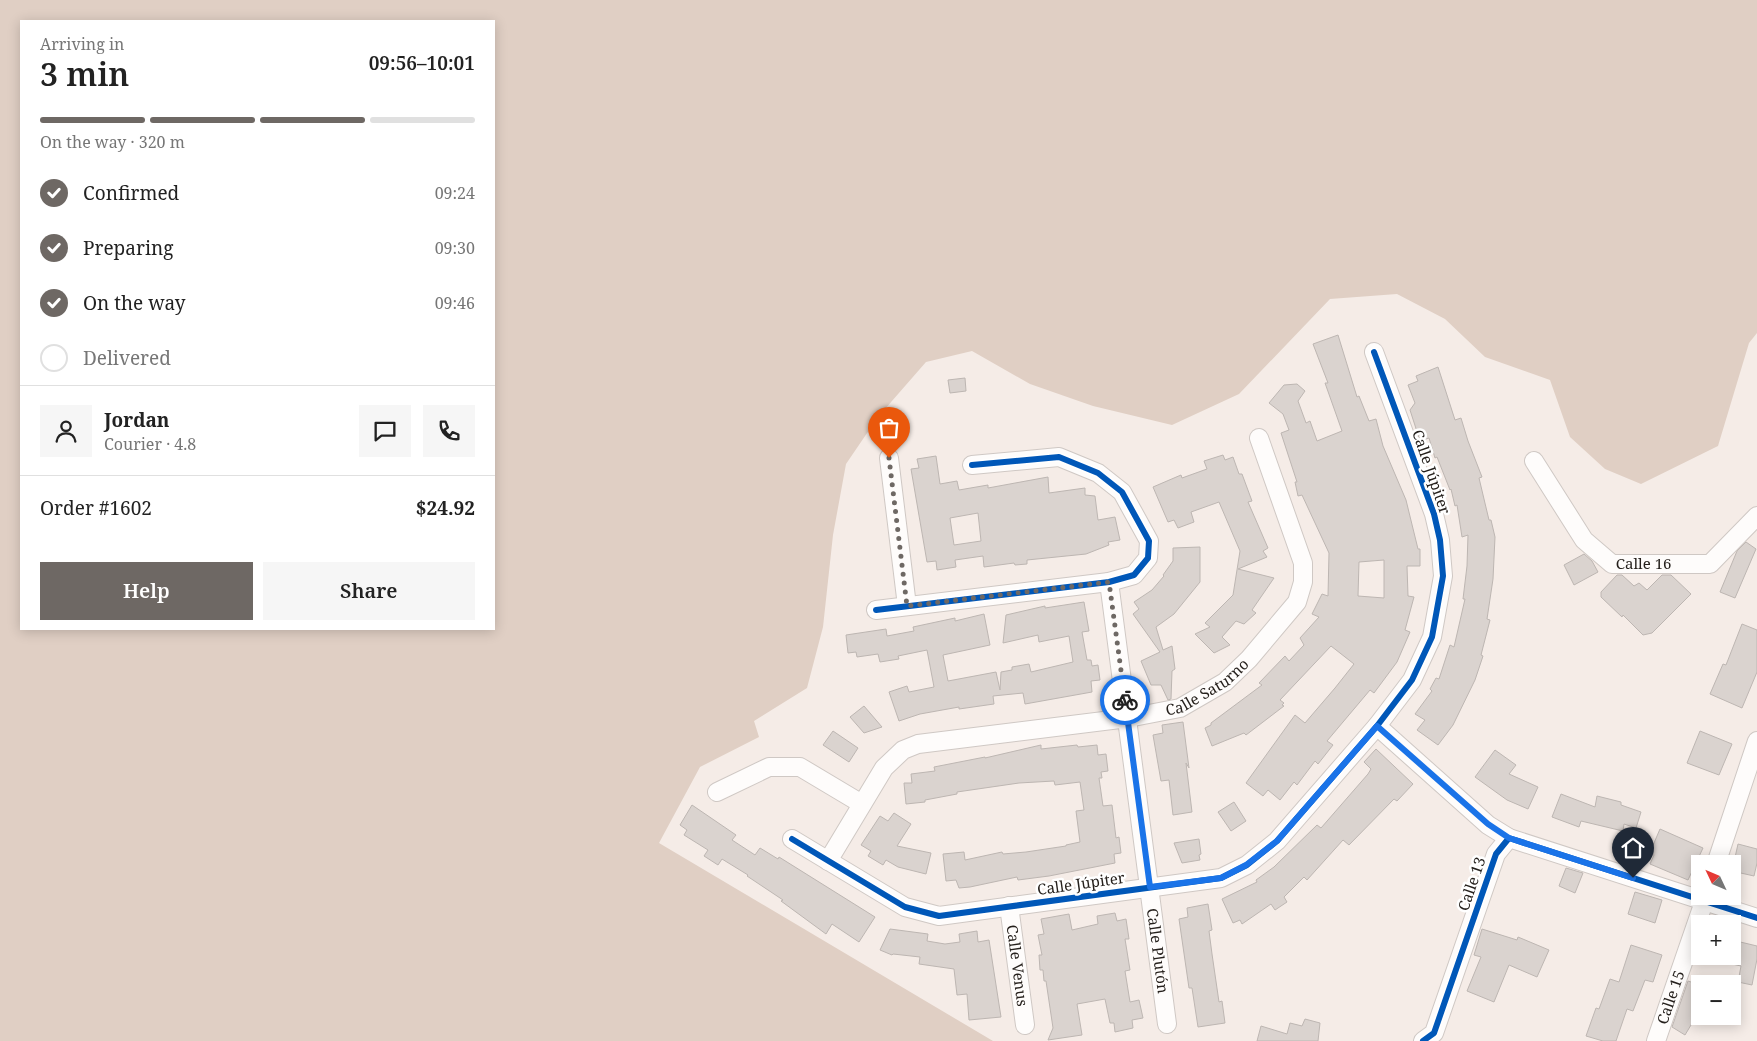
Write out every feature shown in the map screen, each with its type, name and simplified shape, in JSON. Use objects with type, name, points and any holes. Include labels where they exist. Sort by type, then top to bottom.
[{"type":"street","name":"Calle Júpiter","points":[[792,839],[905,907],[939,916],[1221,878],[1246,865],[1277,841],[1377,726],[1412,680],[1432,637],[1443,576],[1440,540],[1434,514],[1374,352]]},
{"type":"street","name":"Calle Saturno","points":[[828,860],[884,768],[903,750],[918,744],[1128,718],[1180,708],[1225,682],[1249,659],[1297,602],[1304,582],[1304,563],[1259,438]]},
{"type":"street","points":[[876,610],[1109,582],[1134,575],[1148,558],[1149,540],[1122,492],[1098,473],[1059,457],[972,465]]},
{"type":"street","points":[[889,458],[907,606]]},
{"type":"street","name":"Calle 16","points":[[1534,461],[1584,540],[1612,564],[1710,564],[1757,516]]},
{"type":"street","name":"Calle Plutón","points":[[1109,582],[1167,1024]]},
{"type":"street","points":[[1377,726],[1488,824],[1509,838],[1691,894]]},
{"type":"street","points":[[1719,855],[1757,741]]},
{"type":"street","points":[[717,792],[769,767],[800,768],[862,804]]},
{"type":"street","name":"Calle 13","points":[[1423,1041],[1434,1033],[1496,854],[1509,838]]},
{"type":"street","name":"Calle 15","points":[[1656,1041],[1703,905]]},
{"type":"street","points":[[1723,905],[1757,918]]},
{"type":"street","name":"Calle Venus","points":[[1009,906],[1025,1025]]},
{"type":"shaded area","points":[[0,0],[1757,0],[1757,333],[1749,343],[1718,446],[1641,484],[1605,469],[1570,437],[1550,380],[1485,357],[1445,319],[1397,294],[1330,299],[1239,394],[1172,425],[1093,406],[1030,384],[972,351],[926,362],[878,417],[846,464],[833,535],[823,627],[807,688],[754,721],[759,737],[700,767],[659,843],[993,1041],[0,1041]]},
{"type":"building","points":[[1338,335],[1357,397],[1359,396],[1369,421],[1376,419],[1383,446],[1406,500],[1418,549],[1420,549],[1420,566],[1407,566],[1408,596],[1414,597],[1405,630],[1410,632],[1397,662],[1374,693],[1370,690],[1327,741],[1333,745],[1318,764],[1315,761],[1297,785],[1294,782],[1280,800],[1268,790],[1263,796],[1246,783],[1295,715],[1305,723],[1354,664],[1331,646],[1280,700],[1284,703],[1282,705],[1284,706],[1246,735],[1244,733],[1212,746],[1205,728],[1262,685],[1259,683],[1285,656],[1289,661],[1304,645],[1300,638],[1319,617],[1312,614],[1322,594],[1328,596],[1329,553],[1302,495],[1298,496],[1295,482],[1297,482],[1281,433],[1289,430],[1283,414],[1269,403],[1284,385],[1297,384],[1305,391],[1298,401],[1306,423],[1310,421],[1317,441],[1342,431],[1325,383],[1328,383],[1313,344]],"holes":[[[1384,560],[1384,598],[1358,596],[1359,562]]]},
{"type":"building","points":[[1438,367],[1455,420],[1461,418],[1482,477],[1479,478],[1495,537],[1493,579],[1487,619],[1490,620],[1481,655],[1483,656],[1475,680],[1453,725],[1438,745],[1417,730],[1425,720],[1415,714],[1432,691],[1430,689],[1436,678],[1439,679],[1450,645],[1454,647],[1465,599],[1463,599],[1468,535],[1462,537],[1457,505],[1455,506],[1451,489],[1437,457],[1435,458],[1429,438],[1420,441],[1410,410],[1415,403],[1408,385],[1418,381],[1416,376]]},
{"type":"building","points":[[965,378],[966,391],[950,393],[948,380]]},
{"type":"building","points":[[1223,455],[1225,460],[1233,457],[1239,474],[1242,474],[1252,501],[1248,502],[1268,548],[1263,551],[1267,557],[1238,569],[1274,578],[1252,610],[1256,613],[1244,624],[1236,621],[1222,637],[1230,645],[1214,653],[1195,634],[1210,627],[1205,623],[1233,595],[1240,551],[1219,502],[1191,512],[1194,522],[1178,528],[1174,520],[1168,522],[1153,487],[1181,475],[1182,478],[1207,469],[1204,461]]},
{"type":"building","points":[[936,456],[940,484],[957,481],[959,490],[988,485],[988,488],[1048,477],[1049,493],[1085,488],[1085,495],[1095,496],[1098,520],[1115,517],[1120,540],[1108,542],[1109,545],[1086,554],[1027,560],[1027,564],[1015,565],[1014,563],[984,567],[983,556],[955,560],[956,567],[937,570],[936,561],[927,562],[911,469],[919,468],[917,459]],"holes":[[[978,513],[981,541],[954,545],[950,518]]]},
{"type":"building","points":[[1746,542],[1756,549],[1735,598],[1720,592],[1737,551]]},
{"type":"building","points":[[1200,547],[1200,582],[1174,614],[1156,627],[1163,650],[1172,646],[1175,669],[1172,671],[1171,699],[1168,700],[1161,685],[1151,685],[1141,661],[1160,652],[1133,614],[1139,609],[1134,602],[1152,590],[1164,576],[1173,561],[1173,548]]},
{"type":"building","points":[[1584,554],[1592,561],[1598,572],[1574,585],[1564,565]]},
{"type":"building","points":[[1617,575],[1622,575],[1634,586],[1639,583],[1647,590],[1662,575],[1671,575],[1691,594],[1652,633],[1643,635],[1601,597],[1601,592]]},
{"type":"building","points":[[1084,602],[1089,631],[1082,632],[1087,660],[1091,660],[1092,666],[1098,665],[1100,680],[1091,681],[1092,692],[1025,704],[1023,693],[993,696],[994,704],[959,709],[959,707],[920,714],[899,721],[889,692],[907,686],[909,692],[934,687],[927,650],[898,656],[899,659],[880,662],[878,654],[857,657],[856,652],[848,653],[846,635],[886,629],[887,636],[914,631],[913,627],[955,618],[955,621],[984,614],[990,645],[943,655],[948,681],[996,672],[1000,690],[1001,672],[1012,670],[1012,667],[1029,664],[1031,672],[1073,662],[1069,636],[1039,642],[1038,635],[1003,643],[1006,615],[1045,606],[1045,608]]},
{"type":"building","points":[[1742,624],[1757,630],[1757,672],[1742,708],[1710,694],[1723,664],[1726,665]]},
{"type":"building","points":[[864,706],[882,727],[864,733],[850,717]]},
{"type":"building","points":[[1183,722],[1192,812],[1173,815],[1169,780],[1161,781],[1153,735],[1163,733],[1162,725]]},
{"type":"building","points":[[833,731],[858,748],[849,762],[823,745]]},
{"type":"building","points":[[1700,731],[1732,744],[1719,775],[1687,763]]},
{"type":"building","points":[[1041,745],[1041,749],[1097,745],[1098,755],[1106,754],[1108,771],[1101,772],[1102,778],[1099,778],[1103,806],[1112,805],[1116,838],[1119,837],[1121,853],[1114,854],[1115,863],[1049,876],[1018,880],[1017,877],[970,887],[959,888],[956,880],[946,881],[943,854],[964,852],[965,860],[1002,852],[1003,854],[1026,852],[1080,842],[1076,811],[1084,810],[1080,782],[1055,785],[1054,781],[1019,783],[957,792],[957,794],[925,800],[925,802],[906,804],[904,783],[912,783],[911,774],[935,771],[934,767]]},
{"type":"building","points":[[1376,749],[1413,784],[1397,801],[1394,799],[1349,845],[1343,840],[1307,880],[1304,877],[1284,897],[1287,902],[1275,910],[1271,904],[1242,924],[1240,920],[1233,923],[1222,899],[1257,882],[1256,880],[1274,867],[1317,825],[1321,828],[1368,774],[1371,769],[1364,762]]},
{"type":"building","points":[[1495,750],[1516,765],[1509,774],[1538,787],[1528,809],[1507,800],[1475,777]]},
{"type":"building","points":[[1561,794],[1595,807],[1597,796],[1621,802],[1621,805],[1641,812],[1636,828],[1624,824],[1623,831],[1581,821],[1579,827],[1552,817]]},
{"type":"building","points":[[1234,802],[1246,821],[1231,831],[1218,812]]},
{"type":"building","points":[[692,805],[736,835],[732,840],[755,855],[760,848],[778,859],[779,857],[875,917],[859,942],[832,924],[826,934],[748,875],[722,859],[718,865],[704,856],[708,850],[684,835],[687,830],[680,825]]},
{"type":"building","points":[[894,813],[911,824],[897,846],[931,853],[926,874],[898,867],[886,860],[883,865],[868,856],[871,851],[861,845],[880,816],[888,821]]},
{"type":"building","points":[[1660,829],[1703,848],[1700,855],[1691,855],[1691,874],[1688,880],[1650,864],[1654,855],[1651,850]]},
{"type":"building","points":[[1199,839],[1200,860],[1182,863],[1174,843]]},
{"type":"building","points":[[1738,844],[1757,849],[1757,863],[1754,876],[1741,873],[1741,855],[1736,855]]},
{"type":"building","points":[[1566,868],[1583,873],[1575,893],[1559,886]]},
{"type":"building","points":[[1635,892],[1662,900],[1655,923],[1628,914]]},
{"type":"building","points":[[1208,904],[1212,930],[1209,931],[1212,954],[1219,1002],[1222,1001],[1225,1023],[1198,1027],[1192,988],[1189,988],[1179,919],[1188,917],[1187,908]]},
{"type":"building","points":[[1115,913],[1117,921],[1126,919],[1129,939],[1125,939],[1130,970],[1125,971],[1130,1002],[1139,1000],[1143,1018],[1132,1020],[1133,1028],[1115,1032],[1114,1023],[1110,1023],[1105,999],[1077,1004],[1082,1035],[1048,1040],[1053,1028],[1046,981],[1044,981],[1043,970],[1040,970],[1039,955],[1042,955],[1038,935],[1044,934],[1041,919],[1069,914],[1072,930],[1098,924],[1097,916]]},
{"type":"building","points":[[890,929],[928,934],[927,941],[945,944],[960,942],[959,934],[977,931],[978,942],[989,940],[1001,1017],[969,1020],[967,994],[957,995],[954,969],[919,964],[920,957],[892,955],[880,950]]},
{"type":"building","points":[[1482,929],[1517,940],[1518,937],[1549,950],[1537,977],[1509,965],[1494,1002],[1467,991],[1481,957],[1474,955]]},
{"type":"building","points":[[1741,942],[1757,946],[1757,959],[1752,985],[1741,983],[1741,975],[1739,975],[1741,966],[1736,965],[1741,965]]},
{"type":"building","points":[[1631,945],[1662,955],[1653,982],[1645,980],[1633,1011],[1627,1009],[1616,1041],[1603,1041],[1586,1036],[1596,1008],[1599,1009],[1610,979],[1619,982]]},
{"type":"building","points":[[1688,981],[1691,982],[1691,1025],[1685,1035],[1672,1027]]},
{"type":"building","points":[[1305,1019],[1320,1023],[1318,1041],[1257,1041],[1261,1026],[1287,1034],[1290,1023],[1302,1026]]},
{"type":"cycle path","points":[[792,839],[905,907],[939,916],[1221,878],[1247,865],[1277,841],[1377,726],[1412,680],[1432,637],[1443,576],[1440,540],[1434,514],[1374,352]]},
{"type":"cycle path","points":[[876,610],[1109,582],[1134,575],[1148,558],[1149,541],[1122,492],[1098,473],[1059,457],[972,465]]},
{"type":"cycle path","points":[[1423,1041],[1434,1033],[1496,854],[1509,838],[1757,918]]},
{"type":"way so far","points":[[889,458],[907,606],[1109,582],[1125,700]]},
{"type":"route","points":[[1125,700],[1150,887],[1221,878],[1246,865],[1277,841],[1377,726],[1488,824],[1509,838],[1633,878]]}]
